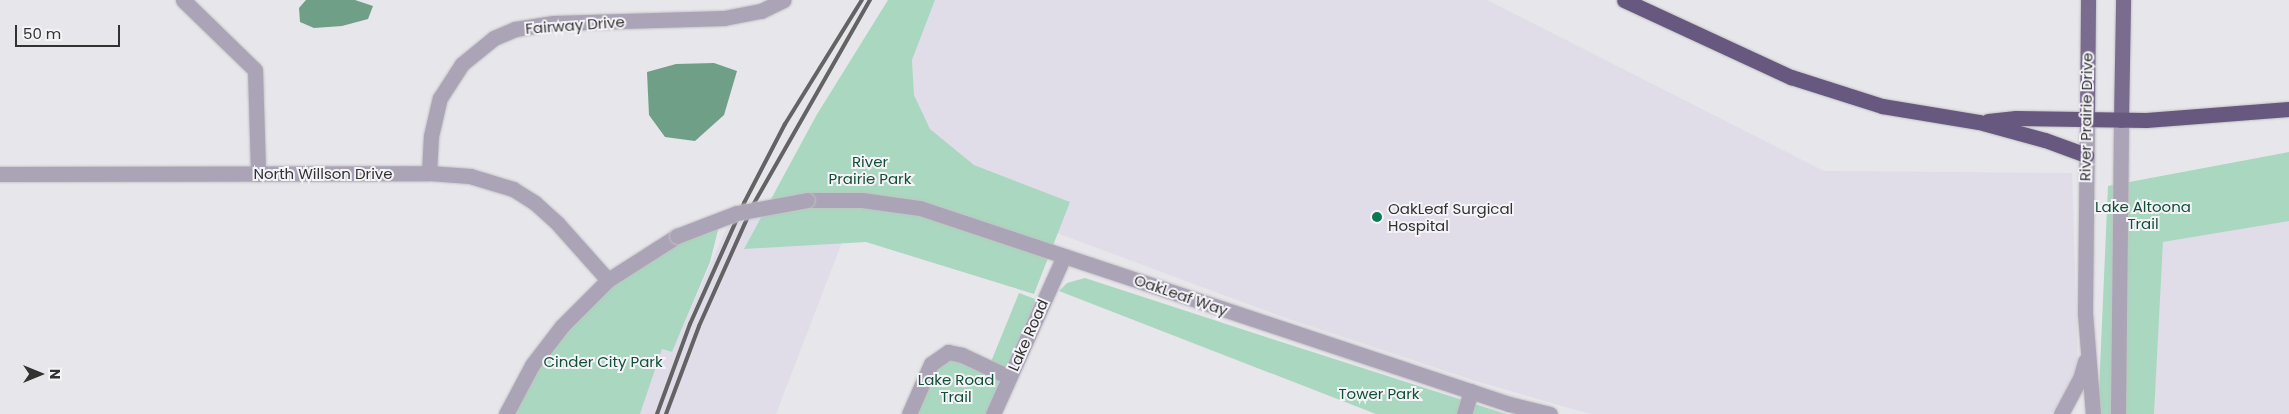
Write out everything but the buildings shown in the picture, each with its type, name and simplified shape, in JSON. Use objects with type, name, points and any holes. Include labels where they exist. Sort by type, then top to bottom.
[{"type":"highway","points":[[1624,0],[1791,77],[1899,111],[1979,122],[2045,140],[2086,155]]},
{"type":"highway","points":[[1979,122],[2016,118],[2121,120],[2289,109]]},
{"type":"main road","name":"River Prairie Drive","points":[[2087,120],[2088,0]]},
{"type":"main road","points":[[2121,120],[2123,0]]},
{"type":"street","points":[[183,0],[255,70],[258,174]]},
{"type":"street","name":"Fairway Drive","points":[[429,173],[431,136],[440,98],[462,64],[494,38],[515,29],[554,23],[724,18],[761,11],[784,0]]},
{"type":"street","name":"River Prairie Drive","points":[[2087,120],[2087,355],[2094,414]]},
{"type":"street","points":[[2118,414],[2121,120]]},
{"type":"street","name":"North Willson Drive","points":[[0,174],[429,173],[470,176],[513,189],[558,224],[608,280]]},
{"type":"street","name":"OakLeaf Way","points":[[506,414],[545,346],[608,280],[677,236],[737,212],[807,200],[862,200],[920,208],[1471,392],[1550,414]]},
{"type":"street","name":"Lake Road","points":[[993,414],[1064,256]]},
{"type":"street","points":[[908,414],[931,364],[948,352],[962,354],[1009,377]]},
{"type":"street","points":[[2060,414],[2080,379],[2087,355]]},
{"type":"street","points":[[1464,414],[1471,392]]},
{"type":"shaded area","points":[[306,0],[355,0],[373,6],[368,19],[342,26],[314,28],[300,22],[299,8]]},
{"type":"shaded area","points":[[935,0],[1487,0],[1824,171],[2072,173],[2078,365],[2062,401],[2051,414],[1590,414],[1479,382],[1288,319],[1057,233],[1070,202],[974,165],[930,129],[914,95],[912,60]]},
{"type":"shaded area","points":[[714,63],[737,71],[724,115],[695,141],[665,137],[649,115],[647,72],[676,64]]},
{"type":"shaded area","points":[[788,210],[854,211],[776,414],[640,414],[662,349],[672,352],[728,225]]},
{"type":"shaded area","points":[[2289,221],[2289,414],[2154,414],[2163,242]]},
{"type":"green space","name":"River Prairie Park","points":[[888,0],[935,0],[912,60],[914,95],[930,129],[974,165],[1070,202],[1034,294],[866,242],[744,249],[816,116]]},
{"type":"green space","name":"Lake Altoona Trail","points":[[2289,152],[2289,221],[2163,242],[2154,414],[2098,414],[2108,186]]},
{"type":"green space","name":"Cinder City Park","points":[[721,218],[710,262],[672,352],[662,349],[640,414],[507,414],[536,359],[607,280]]},
{"type":"green space","name":"Tower Park","points":[[1085,278],[1506,414],[1376,414],[1059,291],[1067,283]]},
{"type":"green space","name":"Lake Road Trail","points":[[1019,293],[1043,302],[995,414],[916,414],[936,368],[947,360],[956,360],[986,374]]},
{"type":"railway","points":[[657,414],[690,324],[744,203],[785,124],[862,0]]},
{"type":"railway","points":[[666,414],[699,326],[753,205],[870,0]]},
{"type":"place","name":"OakLeaf Surgical Hospital","points":[[1377,217]]}]
